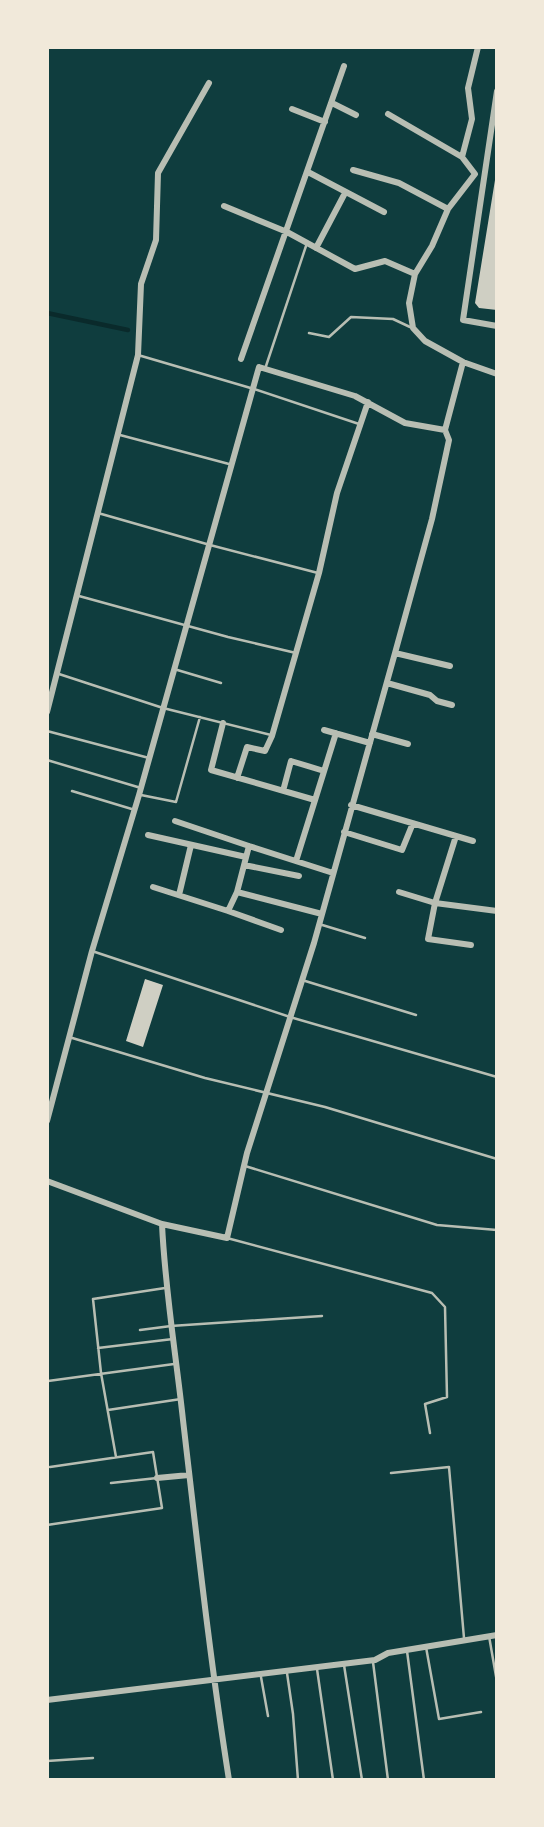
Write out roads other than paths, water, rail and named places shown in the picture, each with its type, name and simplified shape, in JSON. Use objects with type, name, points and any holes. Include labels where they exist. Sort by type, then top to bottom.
[{"type":"street","points":[[462,157],[472,119],[468,88],[478,47]]},
{"type":"street","points":[[241,359],[344,66]]},
{"type":"street","points":[[47,712],[138,355],[141,284],[156,240],[158,173],[209,83]]},
{"type":"street","points":[[497,91],[463,320],[497,326]]},
{"type":"street","points":[[332,103],[356,115]]},
{"type":"street","points":[[292,109],[325,122]]},
{"type":"street","points":[[388,114],[462,157],[475,174],[448,209],[432,246],[415,274],[410,303],[413,328],[425,341],[463,362],[497,374]]},
{"type":"street","points":[[353,170],[399,183],[448,209]]},
{"type":"street","points":[[308,172],[384,212]]},
{"type":"street","points":[[316,248],[345,193]]},
{"type":"street","points":[[224,206],[287,232],[355,269],[385,261],[415,274]]},
{"type":"street","points":[[47,1181],[162,1224],[227,1238],[245,1166],[319,924],[432,520],[449,440],[445,430],[463,362]]},
{"type":"street","points":[[47,1121],[92,951],[262,368],[355,396],[405,423],[445,430]]},
{"type":"street","points":[[237,778],[247,747],[265,751],[272,736],[319,573],[337,493],[368,402]]},
{"type":"street","points":[[395,653],[450,666]]},
{"type":"street","points":[[387,683],[430,695],[437,701],[452,705]]},
{"type":"street","points":[[223,723],[211,770],[315,800]]},
{"type":"street","points":[[324,730],[370,743]]},
{"type":"street","points":[[296,861],[336,733]]},
{"type":"street","points":[[372,734],[408,744]]},
{"type":"street","points":[[283,791],[291,761],[324,771]]},
{"type":"street","points":[[352,805],[473,841]]},
{"type":"street","points":[[175,821],[333,873]]},
{"type":"street","points":[[344,832],[402,850],[413,823]]},
{"type":"street","points":[[148,835],[299,876]]},
{"type":"street","points":[[456,836],[435,903],[428,939],[471,945]]},
{"type":"street","points":[[179,895],[191,845]]},
{"type":"street","points":[[228,911],[237,892],[249,846]]},
{"type":"street","points":[[153,887],[281,930]]},
{"type":"street","points":[[237,892],[321,914]]},
{"type":"street","points":[[399,892],[435,903],[497,911]]},
{"type":"street","points":[[162,1224],[165,1288],[177,1363],[213,1679],[229,1780]]},
{"type":"street","points":[[157,1478],[189,1475]]},
{"type":"street","points":[[47,1700],[373,1660],[388,1653],[493,1635]]},
{"type":"lane","points":[[262,368],[307,243]]},
{"type":"lane","points":[[309,333],[329,337],[351,317],[393,319],[413,328]]},
{"type":"lane","points":[[138,355],[362,424]]},
{"type":"lane","points":[[118,435],[232,465]]},
{"type":"lane","points":[[98,513],[319,573]]},
{"type":"lane","points":[[77,596],[296,653]]},
{"type":"lane","points":[[174,669],[221,683]]},
{"type":"lane","points":[[56,673],[163,708],[272,736]]},
{"type":"lane","points":[[47,760],[176,802],[200,717]]},
{"type":"lane","points":[[47,731],[149,758]]},
{"type":"lane","points":[[72,790],[135,810]]},
{"type":"lane","points":[[319,924],[365,938]]},
{"type":"lane","points":[[92,951],[290,1017],[497,1077]]},
{"type":"lane","points":[[302,980],[416,1015]]},
{"type":"lane","points":[[69,1037],[205,1077],[325,1107],[497,1159]]},
{"type":"lane","points":[[245,1166],[437,1226],[497,1230]]},
{"type":"lane","points":[[227,1238],[432,1293],[444,1307],[447,1397],[425,1404],[430,1433]]},
{"type":"lane","points":[[116,1457],[97,1348],[93,1299],[165,1288]]},
{"type":"lane","points":[[140,1330],[321,1316]]},
{"type":"lane","points":[[97,1348],[173,1339]]},
{"type":"lane","points":[[48,1381],[177,1363]]},
{"type":"lane","points":[[107,1410],[181,1399]]},
{"type":"lane","points":[[47,1525],[162,1508],[153,1452],[50,1467]]},
{"type":"lane","points":[[391,1473],[449,1467],[464,1642]]},
{"type":"lane","points":[[111,1483],[157,1478]]},
{"type":"lane","points":[[493,1635],[497,1682]]},
{"type":"lane","points":[[426,1647],[439,1719],[481,1712]]},
{"type":"lane","points":[[407,1651],[424,1780]]},
{"type":"lane","points":[[373,1660],[388,1780]]},
{"type":"lane","points":[[344,1664],[362,1780]]},
{"type":"lane","points":[[317,1667],[333,1780]]},
{"type":"lane","points":[[286,1670],[293,1714],[298,1780]]},
{"type":"lane","points":[[261,1673],[268,1716]]},
{"type":"lane","points":[[47,1760],[93,1758]]},
{"type":"waterway","points":[[47,313],[128,330]]}]
